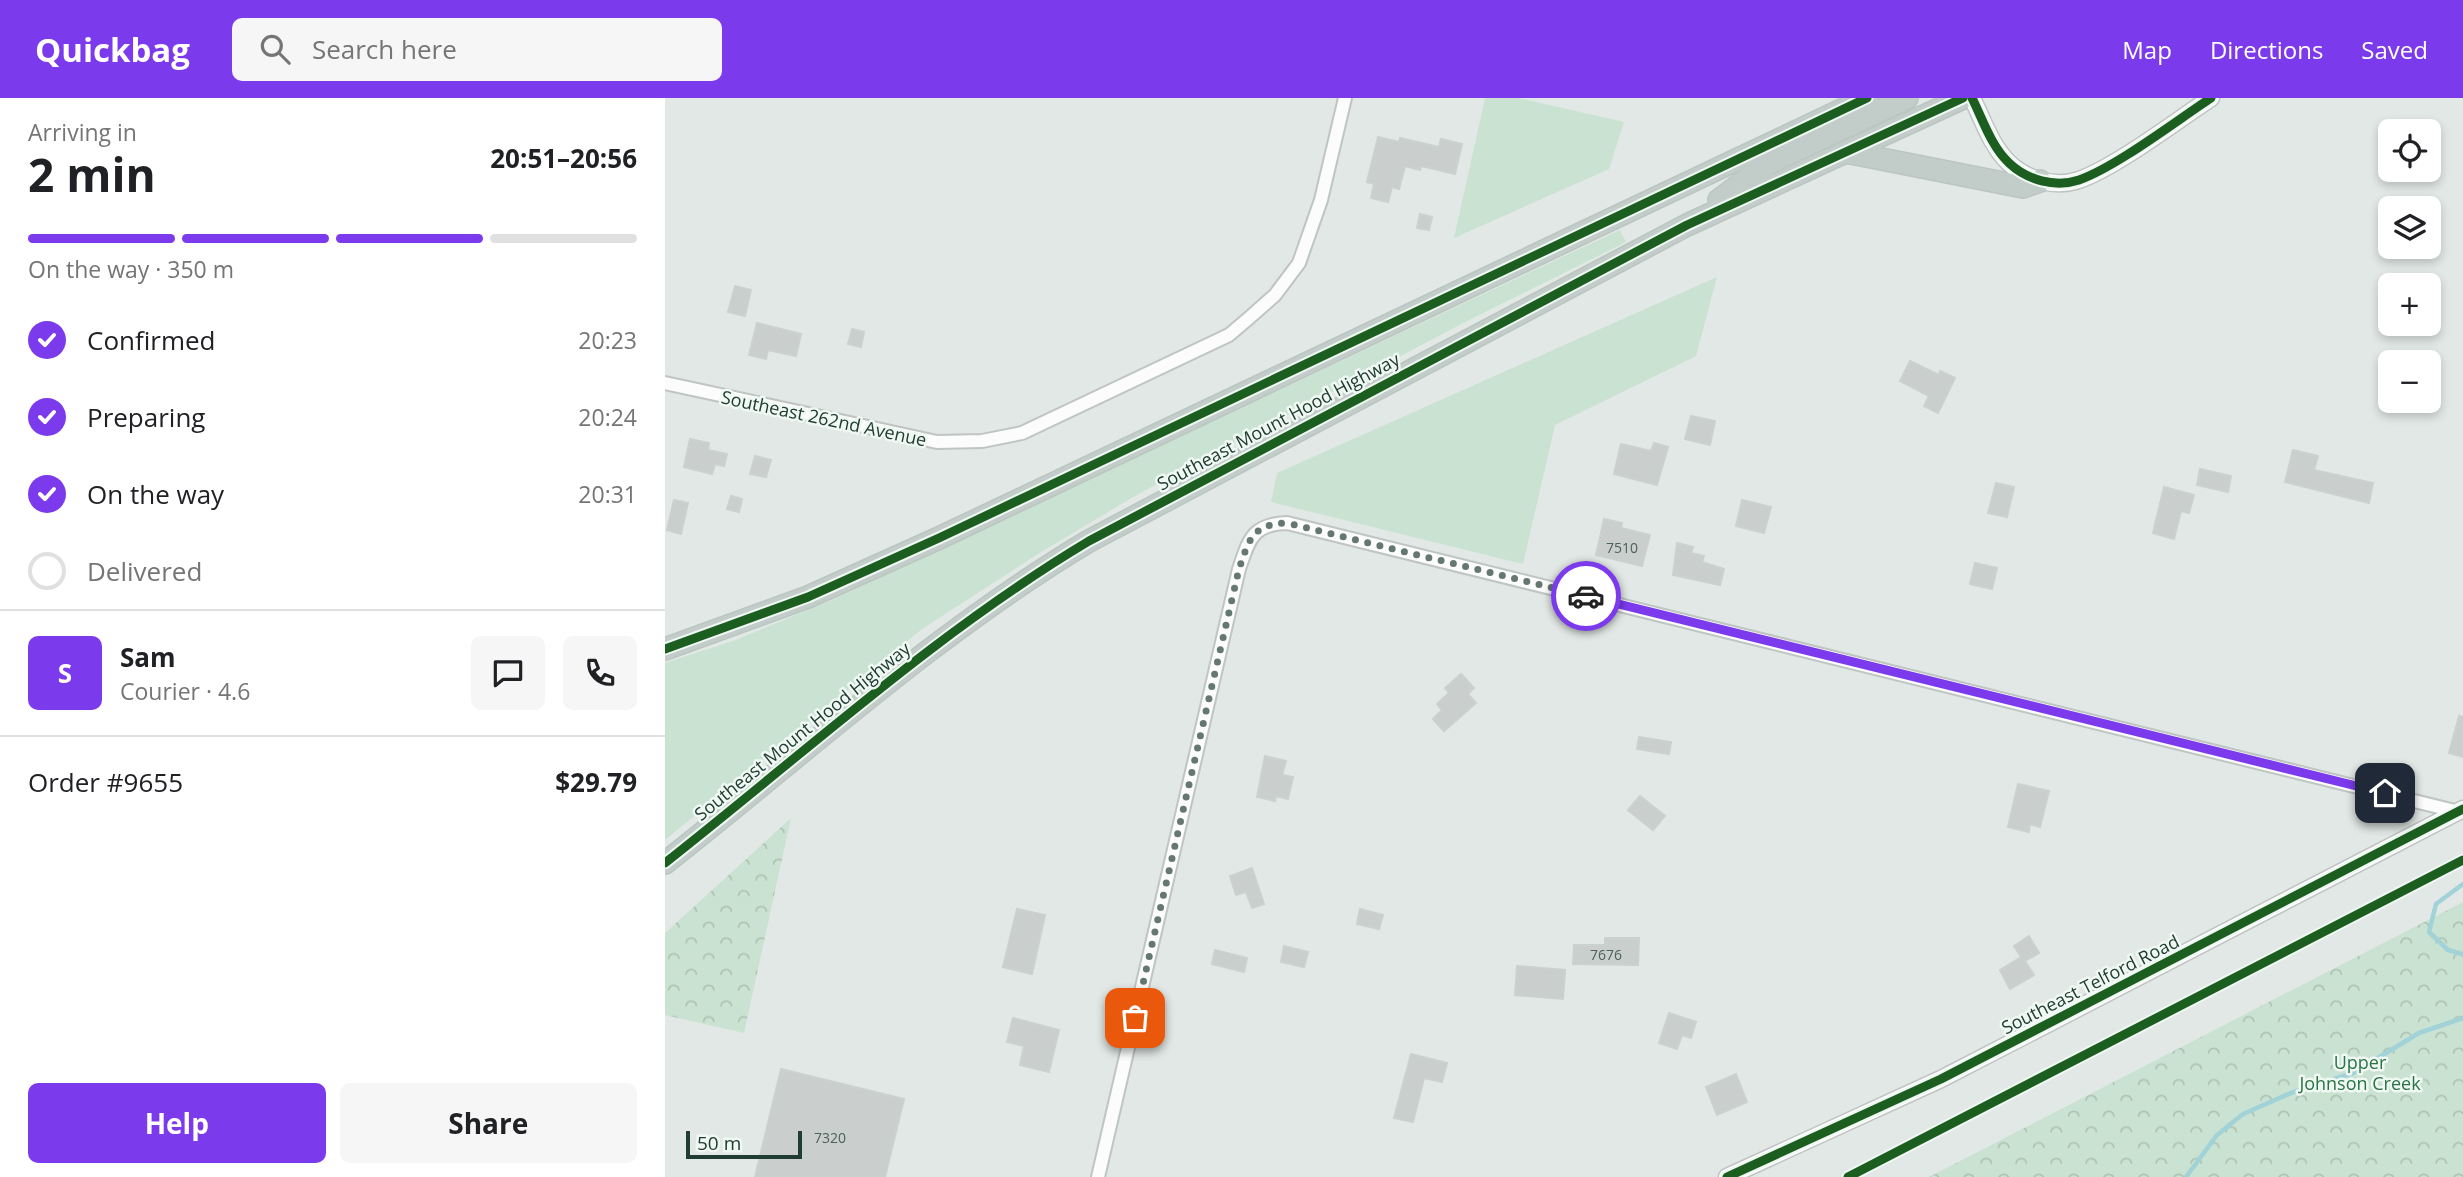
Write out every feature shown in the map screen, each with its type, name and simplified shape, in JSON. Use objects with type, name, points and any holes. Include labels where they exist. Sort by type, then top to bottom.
[{"type":"highway","name":"Southeast Mount Hood Highway","points":[[665,649],[808,597],[939,538],[1867,98]]},
{"type":"highway","points":[[1687,225],[1767,164],[1907,98]]},
{"type":"highway","name":"Southeast Mount Hood Highway","points":[[665,863],[925,651],[1040,570],[1199,480],[1687,225],[1963,98]]},
{"type":"highway","points":[[1844,152],[2023,187],[2040,181]]},
{"type":"street","name":"Southeast 262nd Avenue","points":[[665,383],[937,442],[982,441],[1022,433],[1229,335],[1275,295],[1299,263],[1321,200],[1345,98]]},
{"type":"street","points":[[1972,98],[2004,157],[2022,173],[2053,183],[2080,180],[2211,98]]},
{"type":"street","points":[[1098,1177],[1239,569],[1248,542],[1258,530],[1269,524],[1287,523],[2461,810]]},
{"type":"street","name":"Southeast Telford Road","points":[[1727,1177],[1953,1073],[2461,810]]},
{"type":"green space","points":[[1485,98],[1518,98],[1624,122],[1609,169],[1454,238]]},
{"type":"green space","points":[[1620,230],[1626,242],[1469,320],[1140,493],[1041,552],[922,629],[665,840],[665,663],[733,641],[830,601]]},
{"type":"green space","points":[[1717,277],[1696,356],[1555,425],[1523,564],[1271,502],[1277,473]]},
{"type":"green space","points":[[791,818],[744,1033],[665,1015],[665,933]]},
{"type":"green space","name":"Upper Johnson Creek","points":[[2463,902],[2463,1177],[1929,1177]]},
{"type":"building","points":[[1378,137],[1399,142],[1400,138],[1439,147],[1441,139],[1462,144],[1455,174],[1421,166],[1420,170],[1405,166],[1399,189],[1392,187],[1388,202],[1371,198],[1374,184],[1367,182]]},
{"type":"building","points":[[1420,214],[1432,217],[1429,230],[1417,228]]},
{"type":"building","points":[[735,286],[751,290],[745,316],[728,312]]},
{"type":"building","points":[[757,323],[801,334],[796,356],[768,350],[766,359],[749,355]]},
{"type":"building","points":[[852,329],[864,332],[861,347],[848,344]]},
{"type":"building","points":[[1910,361],[1939,375],[1940,371],[1955,378],[1938,413],[1924,406],[1929,396],[1900,381]]},
{"type":"building","points":[[1691,416],[1715,421],[1710,445],[1685,439]]},
{"type":"building","points":[[690,439],[709,443],[708,450],[727,454],[724,466],[715,464],[712,474],[684,467]]},
{"type":"building","points":[[1654,443],[1668,447],[1657,485],[1614,474],[1621,444],[1651,451]]},
{"type":"building","points":[[2293,450],[2318,456],[2314,470],[2373,483],[2369,503],[2285,482]]},
{"type":"building","points":[[755,456],[771,460],[766,477],[750,474]]},
{"type":"building","points":[[2200,469],[2231,476],[2228,492],[2197,485]]},
{"type":"building","points":[[1996,483],[2014,487],[2007,517],[1988,513]]},
{"type":"building","points":[[2164,487],[2194,495],[2189,513],[2181,511],[2174,539],[2153,533]]},
{"type":"building","points":[[731,496],[742,499],[739,512],[727,509]]},
{"type":"building","points":[[674,500],[688,503],[681,534],[667,530]]},
{"type":"building","points":[[1742,500],[1771,507],[1764,533],[1736,526]]},
{"type":"building","points":[[1604,519],[1622,523],[1621,528],[1650,535],[1642,566],[1596,555]]},
{"type":"building","points":[[1677,543],[1693,547],[1691,553],[1704,556],[1702,562],[1724,569],[1720,585],[1673,575]]},
{"type":"building","points":[[1975,563],[1997,568],[1992,589],[1970,584]]},
{"type":"building","points":[[1461,674],[1474,688],[1468,694],[1476,703],[1444,731],[1433,719],[1442,710],[1437,704],[1449,693],[1445,688]]},
{"type":"building","points":[[2459,716],[2463,717],[2463,757],[2449,753]]},
{"type":"building","points":[[1639,737],[1671,742],[1669,754],[1637,749]]},
{"type":"building","points":[[1265,756],[1286,761],[1282,775],[1293,777],[1288,799],[1276,796],[1275,801],[1257,797]]},
{"type":"building","points":[[2018,784],[2049,791],[2040,827],[2030,824],[2029,832],[2008,827]]},
{"type":"building","points":[[1640,796],[1665,816],[1653,830],[1628,810]]},
{"type":"building","points":[[1252,868],[1264,904],[1252,908],[1246,892],[1236,895],[1230,876]]},
{"type":"building","points":[[1017,909],[1045,915],[1032,974],[1003,967]]},
{"type":"building","points":[[1360,909],[1383,915],[1379,929],[1357,924]]},
{"type":"building","points":[[2029,936],[2039,953],[2025,961],[2034,975],[2010,989],[2000,970],[2021,957],[2014,946]]},
{"type":"building","points":[[1605,938],[1639,938],[1638,965],[1573,964],[1574,945],[1605,945]]},
{"type":"building","points":[[1284,946],[1308,952],[1304,967],[1281,962]]},
{"type":"building","points":[[1215,950],[1247,958],[1244,972],[1212,964]]},
{"type":"building","points":[[1517,966],[1565,970],[1563,999],[1515,995]]},
{"type":"building","points":[[1669,1013],[1696,1022],[1691,1038],[1682,1035],[1677,1049],[1659,1043]]},
{"type":"building","points":[[1013,1018],[1059,1030],[1049,1072],[1020,1065],[1024,1046],[1007,1042]]},
{"type":"building","points":[[1411,1054],[1447,1063],[1442,1082],[1424,1078],[1413,1122],[1394,1118]]},
{"type":"building","points":[[781,1069],[904,1099],[885,1177],[755,1177]]},
{"type":"building","points":[[1736,1074],[1747,1102],[1717,1115],[1706,1087]]},
{"type":"waterway","points":[[2463,884],[2436,904],[2429,932],[2448,950],[2463,954]]},
{"type":"waterway","points":[[2186,1177],[2217,1135],[2243,1114],[2291,1093],[2353,1073],[2419,1033],[2463,1018]]},
{"type":"cycle path","points":[[665,649],[808,597],[939,538],[1867,98]]},
{"type":"cycle path","points":[[665,863],[924,654],[1032,577],[1089,541],[1687,225],[1963,98]]},
{"type":"cycle path","points":[[1972,98],[1992,141],[2009,163],[2024,174],[2051,183],[2070,182],[2094,174],[2146,143],[2211,98]]},
{"type":"cycle path","points":[[1727,1177],[1941,1079],[2463,809]]},
{"type":"cycle path","points":[[1848,1177],[2463,860]]},
{"type":"way so far","points":[[1135,1018],[1239,569],[1248,542],[1258,530],[1269,524],[1287,523],[1586,596]]},
{"type":"route","points":[[1586,596],[2385,793]]}]
